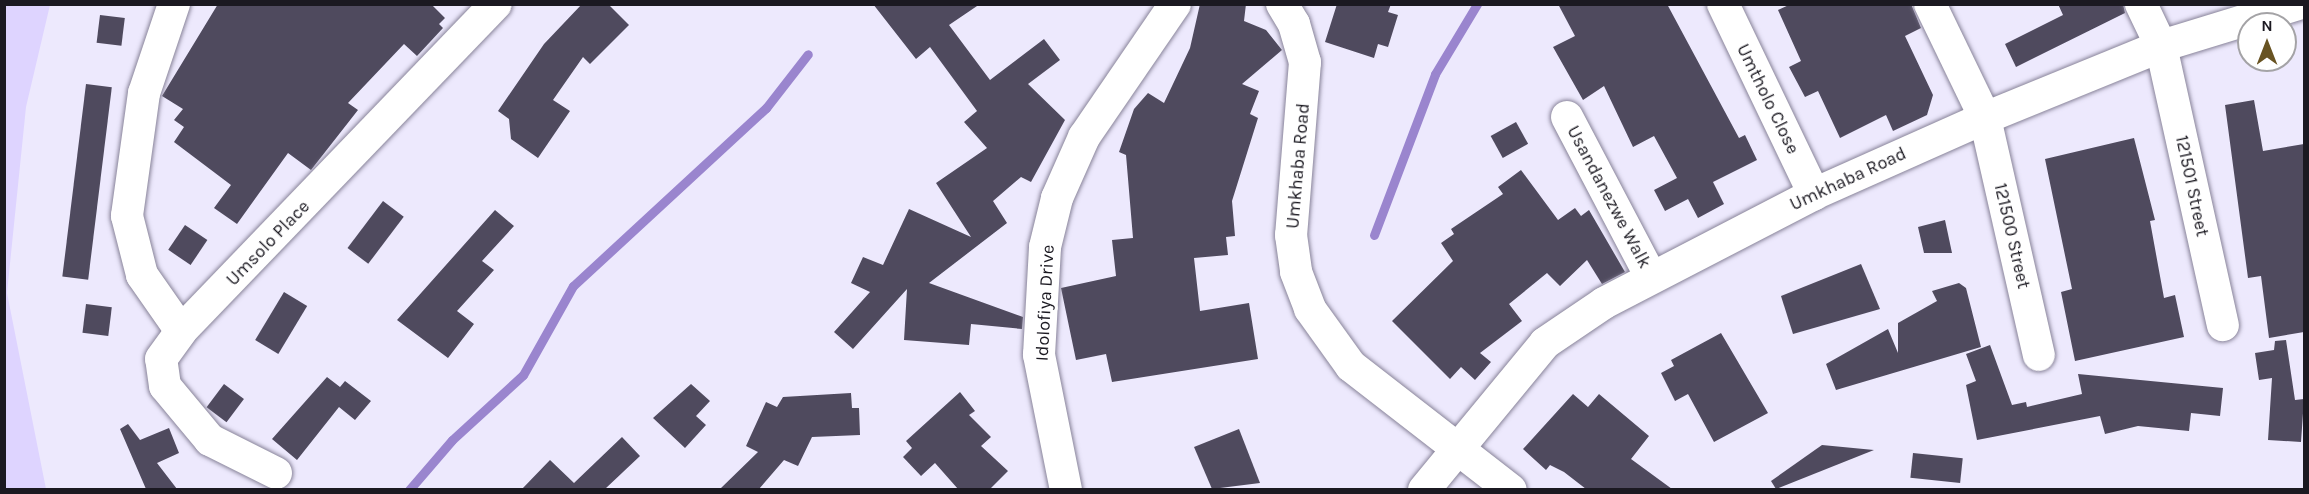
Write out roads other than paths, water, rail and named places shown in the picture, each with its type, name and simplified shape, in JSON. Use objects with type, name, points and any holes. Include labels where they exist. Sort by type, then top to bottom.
[{"type":"street","points":[[174,4],[144,93],[127,216],[142,275],[181,331]]},
{"type":"street","name":"Umsolo Place","points":[[276,473],[210,440],[171,394],[160,372],[161,359],[181,331],[496,4]]},
{"type":"street","name":"Idolofiya Drive","points":[[1066,489],[1039,355],[1045,247],[1057,198],[1084,137],[1175,4]]},
{"type":"street","name":"Umkhaba Road","points":[[1282,4],[1294,24],[1305,62],[1291,235],[1296,272],[1310,309],[1351,366],[1511,489]]},
{"type":"street","name":"Umtholo Close","points":[[1723,4],[1814,194]]},
{"type":"street","name":"121500 Street","points":[[1930,4],[1985,118],[2039,355]]},
{"type":"street","name":"121501 Street","points":[[2141,4],[2161,46],[2223,325]]},
{"type":"street","name":"Umkhaba Road","points":[[1424,489],[1454,447],[1545,343],[1651,277],[1814,194],[1985,118],[2161,46],[2298,4]]},
{"type":"street","name":"Usandanezwe Walk","points":[[1567,117],[1651,277]]},
{"type":"waterway","points":[[1374,235],[1435,74],[1477,4]]},
{"type":"waterway","points":[[409,490],[452,440],[523,375],[573,286],[766,108],[808,54]]}]
